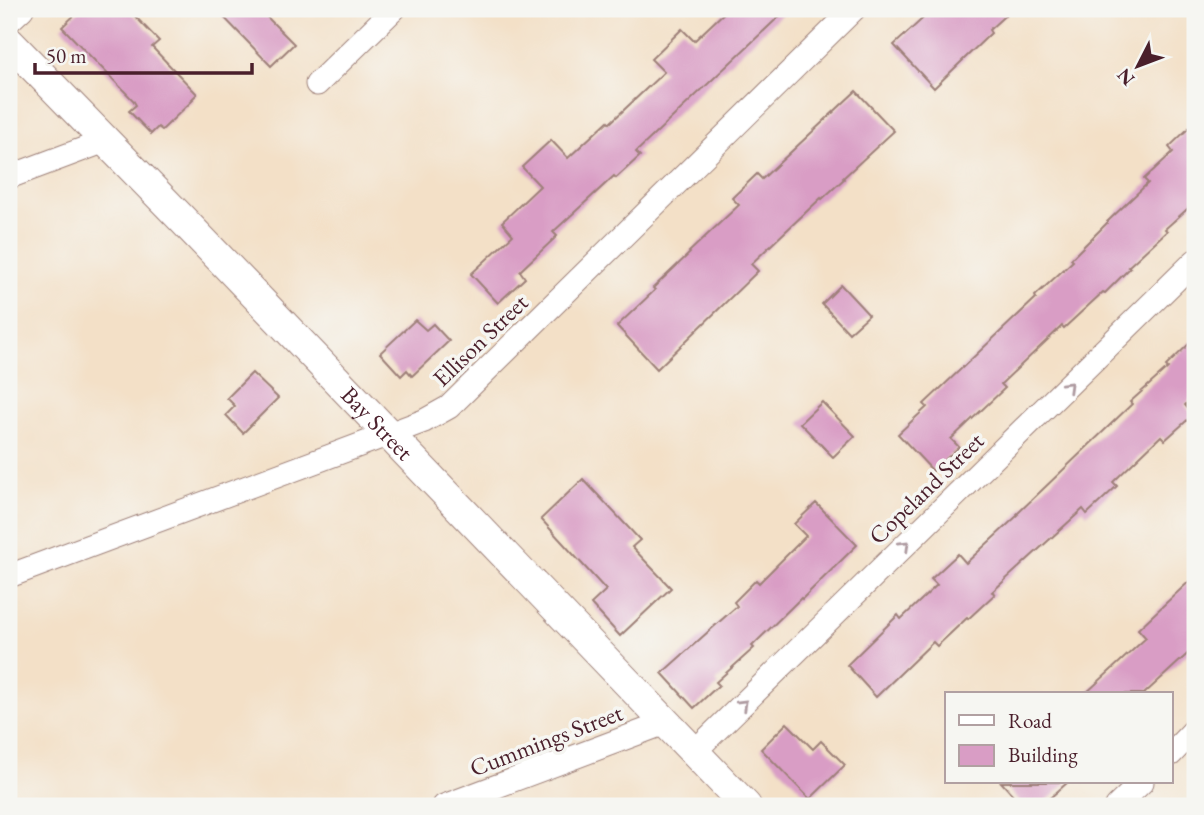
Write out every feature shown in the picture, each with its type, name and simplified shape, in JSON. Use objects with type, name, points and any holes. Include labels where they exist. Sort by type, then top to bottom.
[{"type":"street","points":[[9,21],[22,9]]},
{"type":"street","points":[[317,84],[394,9]]},
{"type":"street","name":"Ellison Street","points":[[9,576],[424,421],[449,407],[854,9]]},
{"type":"street","name":"Bay Street","points":[[9,43],[181,218],[746,806]]},
{"type":"street","points":[[9,177],[105,141]]},
{"type":"street","name":"Copeland Street","points":[[694,752],[1195,261]]},
{"type":"street","name":"Cummings Street","points":[[444,806],[665,723]]},
{"type":"street","points":[[1172,753],[1195,729]]},
{"type":"street","points":[[1117,806],[1140,784]]},
{"type":"building","points":[[81,9],[128,9],[159,41],[152,47],[197,94],[162,130],[158,127],[151,134],[129,111],[136,105],[133,100],[62,27]]},
{"type":"building","points":[[216,9],[259,9],[294,44],[271,66]]},
{"type":"building","points":[[728,9],[787,9],[636,152],[640,156],[553,232],[557,236],[520,271],[525,278],[498,303],[471,274],[513,235],[502,222],[540,186],[522,167],[551,140],[568,158],[664,72],[651,59],[682,29],[694,41]]},
{"type":"building","points":[[933,9],[1012,9],[934,88],[894,45]]},
{"type":"building","points":[[856,91],[894,131],[751,264],[758,271],[657,369],[617,326],[739,205],[732,198],[757,174],[762,179]]},
{"type":"building","points":[[1195,122],[1195,202],[1165,229],[1167,231],[1128,267],[1130,268],[1105,293],[1064,328],[1062,326],[1001,384],[1005,388],[951,439],[959,447],[933,471],[898,434],[927,407],[924,404],[1036,298],[1107,222],[1148,183],[1144,179],[1173,152],[1169,147]]},
{"type":"building","points":[[841,285],[869,315],[849,333],[822,304]]},
{"type":"building","points":[[415,320],[426,330],[433,324],[449,341],[412,376],[407,370],[401,376],[380,353]]},
{"type":"building","points":[[1195,338],[1195,395],[1185,405],[1193,415],[1165,440],[1161,436],[1113,482],[1117,486],[1087,514],[1083,509],[992,592],[995,594],[968,619],[937,646],[933,642],[876,697],[847,665],[898,615],[901,619],[937,585],[931,579],[958,554],[966,563],[1018,515],[1132,404],[1130,402],[1168,368],[1166,366]]},
{"type":"building","points":[[252,373],[278,398],[243,433],[226,415],[235,406],[227,398]]},
{"type":"building","points":[[822,402],[855,436],[833,457],[800,423]]},
{"type":"building","points":[[583,479],[640,540],[632,547],[671,588],[620,636],[591,604],[606,590],[541,519]]},
{"type":"building","points":[[816,503],[857,545],[716,682],[719,685],[694,708],[662,673],[737,606],[734,602],[756,580],[759,583],[806,536],[794,524]]},
{"type":"building","points":[[1195,576],[1195,647],[1146,692],[1087,692],[1146,638],[1138,629]]},
{"type":"building","points":[[787,723],[813,749],[821,741],[845,765],[810,799],[761,749]]},
{"type":"building","points":[[1003,784],[1066,784],[1041,806],[1023,806]]}]
